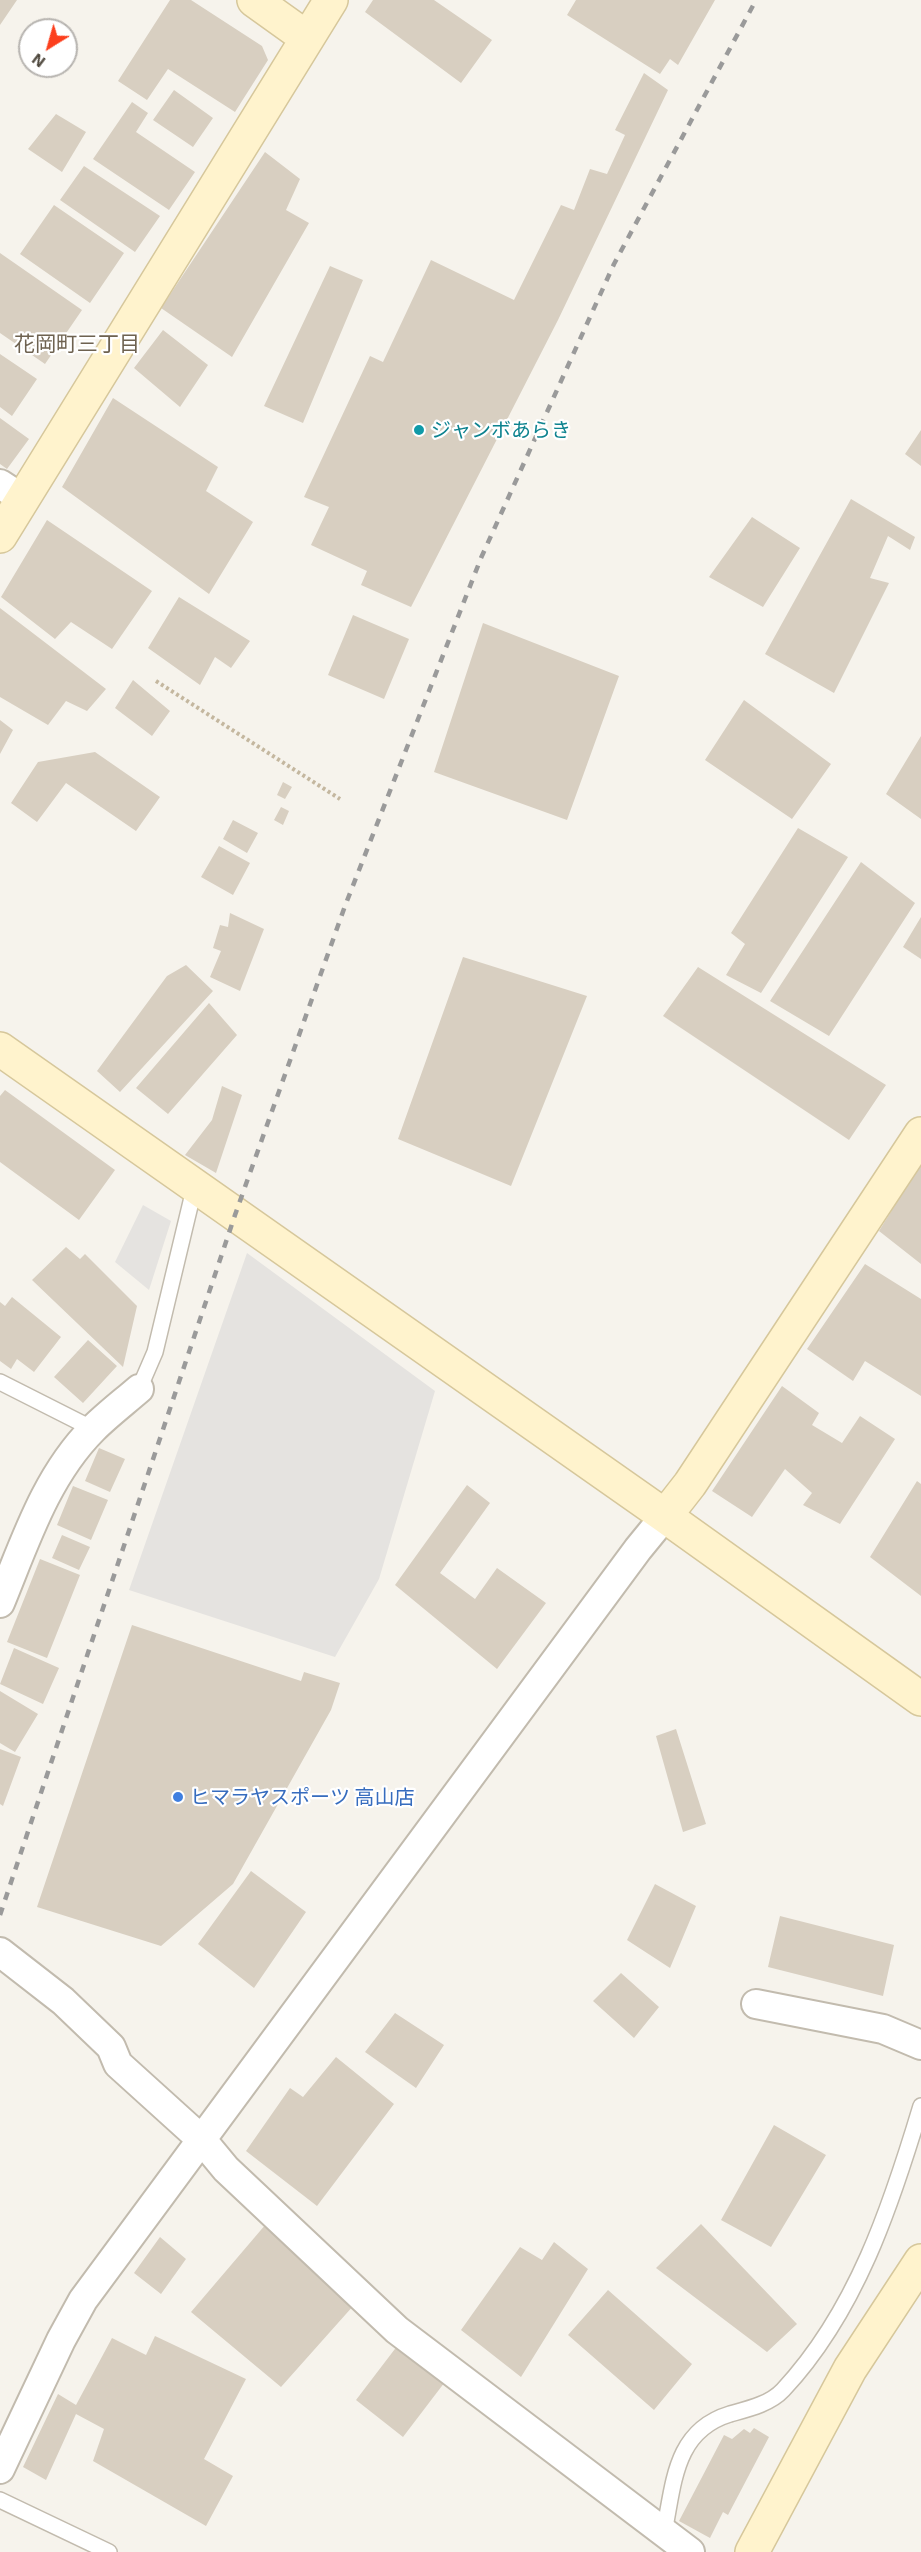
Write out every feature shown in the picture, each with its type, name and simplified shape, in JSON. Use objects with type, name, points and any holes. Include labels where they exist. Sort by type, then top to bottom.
[{"type":"street","points":[[255,0],[308,38]]},
{"type":"street","points":[[0,536],[11,492],[331,0]]},
{"type":"street","points":[[0,1049],[665,1516],[921,1699]]},
{"type":"street","points":[[0,2469],[61,2340],[83,2300],[631,1559],[690,1484],[921,1134]]},
{"type":"street","points":[[0,1603],[38,1510],[56,1477],[93,1429],[139,1389]]},
{"type":"street","points":[[0,1952],[63,2001],[111,2047],[118,2064],[202,2140],[226,2169],[397,2330],[690,2552]]},
{"type":"street","points":[[756,2004],[883,2029],[921,2045]]},
{"type":"street","points":[[752,2552],[850,2369],[921,2262]]},
{"type":"lane","points":[[139,1389],[155,1352],[195,1185]]},
{"type":"lane","points":[[0,1382],[93,1429]]},
{"type":"lane","points":[[664,2532],[678,2464],[698,2430],[715,2419],[760,2405],[782,2392],[818,2345],[843,2307],[870,2255],[921,2106]]},
{"type":"lane","points":[[0,2500],[109,2552]]},
{"type":"path","points":[[156,681],[340,800]]},
{"type":"shaded area","points":[[143,1205],[171,1221],[149,1290],[115,1262]]},
{"type":"shaded area","points":[[247,1253],[435,1391],[379,1579],[335,1657],[129,1590]]},
{"type":"building","points":[[0,0],[17,0],[0,25]]},
{"type":"building","points":[[170,0],[191,0],[262,46],[268,60],[235,112],[168,69],[147,100],[118,81]]},
{"type":"building","points":[[373,0],[434,0],[492,40],[461,83],[365,12]]},
{"type":"building","points":[[576,0],[715,0],[678,65],[670,59],[660,74],[567,15]]},
{"type":"building","name":"ジャンボあらき","points":[[644,73],[668,90],[558,320],[411,607],[361,585],[367,571],[311,545],[329,507],[304,497],[370,356],[383,362],[431,260],[514,300],[561,205],[574,210],[590,169],[607,174],[625,135],[615,130]]},
{"type":"building","points":[[174,90],[213,118],[193,147],[153,120]]},
{"type":"building","points":[[132,102],[148,113],[136,132],[195,172],[169,210],[93,159]]},
{"type":"building","points":[[56,114],[86,132],[62,172],[28,149]]},
{"type":"building","points":[[265,152],[300,179],[286,210],[309,223],[232,357],[161,308]]},
{"type":"building","points":[[84,166],[160,216],[135,252],[60,200]]},
{"type":"building","points":[[54,205],[124,253],[90,303],[20,254]]},
{"type":"building","points":[[0,253],[82,310],[45,364],[0,333]]},
{"type":"building","points":[[330,266],[363,280],[303,423],[264,406]]},
{"type":"building","points":[[163,330],[208,365],[180,407],[134,368]]},
{"type":"building","points":[[0,354],[37,379],[12,416],[0,407]]},
{"type":"building","points":[[113,398],[218,467],[206,491],[253,522],[209,594],[62,487]]},
{"type":"building","points":[[0,418],[29,439],[7,469],[0,464]]},
{"type":"building","points":[[921,430],[921,466],[905,454]]},
{"type":"building","points":[[851,499],[915,537],[910,550],[888,536],[870,578],[889,583],[834,693],[765,654]]},
{"type":"building","points":[[752,517],[800,548],[763,607],[709,577]]},
{"type":"building","points":[[47,520],[152,591],[112,649],[71,622],[55,639],[1,597]]},
{"type":"building","points":[[179,597],[250,641],[231,668],[215,657],[200,685],[148,648]]},
{"type":"building","points":[[0,608],[106,689],[87,711],[66,701],[48,725],[0,697]]},
{"type":"building","points":[[353,615],[409,639],[384,699],[328,675]]},
{"type":"building","points":[[483,623],[619,676],[567,820],[434,772]]},
{"type":"building","points":[[133,680],[170,711],[152,736],[115,708]]},
{"type":"building","points":[[744,700],[831,764],[792,819],[705,760]]},
{"type":"building","points":[[0,720],[13,730],[0,754]]},
{"type":"building","points":[[921,736],[921,819],[886,794]]},
{"type":"building","points":[[95,752],[160,797],[136,831],[66,783],[37,822],[11,803],[38,762]]},
{"type":"building","points":[[283,782],[292,787],[285,799],[277,795]]},
{"type":"building","points":[[281,807],[289,811],[283,825],[274,820]]},
{"type":"building","points":[[233,820],[258,833],[247,853],[223,839]]},
{"type":"building","points":[[798,828],[848,857],[761,993],[726,975],[745,944],[731,933]]},
{"type":"building","points":[[219,846],[250,863],[233,895],[201,877]]},
{"type":"building","points":[[861,862],[915,903],[829,1036],[770,1001]]},
{"type":"building","points":[[230,913],[264,929],[240,991],[210,977],[221,951],[213,948],[220,925],[228,927]]},
{"type":"building","points":[[921,917],[921,959],[903,947]]},
{"type":"building","points":[[463,957],[587,996],[511,1186],[398,1139]]},
{"type":"building","points":[[186,965],[213,991],[120,1092],[97,1071],[167,976]]},
{"type":"building","points":[[698,967],[886,1085],[849,1140],[663,1016]]},
{"type":"building","points":[[209,1003],[237,1035],[168,1114],[136,1088]]},
{"type":"building","points":[[222,1086],[242,1095],[216,1173],[185,1155],[212,1120]]},
{"type":"building","points":[[5,1090],[115,1170],[79,1220],[0,1162],[0,1096]]},
{"type":"building","points":[[921,1163],[921,1264],[879,1231]]},
{"type":"building","points":[[66,1247],[80,1259],[85,1254],[137,1306],[123,1367],[32,1280]]},
{"type":"building","points":[[865,1264],[921,1299],[921,1396],[865,1361],[853,1381],[807,1349]]},
{"type":"building","points":[[12,1297],[61,1337],[34,1372],[17,1359],[11,1369],[0,1361],[0,1302],[5,1306]]},
{"type":"building","points":[[88,1340],[117,1366],[83,1403],[54,1377]]},
{"type":"building","points":[[782,1386],[819,1413],[812,1425],[842,1443],[860,1416],[895,1439],[840,1524],[803,1505],[812,1493],[785,1469],[752,1517],[712,1491]]},
{"type":"building","points":[[99,1448],[125,1459],[110,1492],[85,1481]]},
{"type":"building","points":[[917,1481],[921,1484],[921,1596],[870,1557]]},
{"type":"building","points":[[467,1485],[490,1503],[440,1573],[475,1599],[497,1568],[546,1603],[497,1669],[395,1585]]},
{"type":"building","points":[[73,1486],[108,1500],[91,1540],[57,1525]]},
{"type":"building","points":[[62,1535],[90,1547],[79,1570],[52,1558]]},
{"type":"building","points":[[40,1559],[80,1575],[47,1658],[7,1642]]},
{"type":"building","name":"ヒマラヤスポーツ 高山店","points":[[132,1625],[301,1681],[304,1672],[340,1683],[331,1710],[233,1884],[161,1946],[37,1907]]},
{"type":"building","points":[[14,1648],[59,1668],[43,1704],[0,1684]]},
{"type":"building","points":[[0,1691],[38,1714],[15,1752],[0,1743]]},
{"type":"building","points":[[676,1729],[706,1824],[683,1832],[656,1736]]},
{"type":"building","points":[[0,1749],[21,1757],[3,1806],[0,1804]]},
{"type":"building","points":[[251,1871],[306,1912],[254,1988],[198,1944]]},
{"type":"building","points":[[655,1884],[696,1906],[670,1968],[627,1940]]},
{"type":"building","points":[[780,1916],[894,1945],[883,1996],[768,1967]]},
{"type":"building","points":[[621,1973],[659,2007],[634,2038],[593,2001]]},
{"type":"building","points":[[395,2013],[444,2045],[416,2088],[365,2052]]},
{"type":"building","points":[[336,2057],[394,2104],[317,2206],[246,2151],[290,2088],[303,2097]]},
{"type":"building","points":[[774,2125],[826,2155],[771,2247],[721,2220]]},
{"type":"building","points":[[266,2224],[354,2305],[281,2387],[191,2312]]},
{"type":"building","points":[[701,2224],[797,2324],[767,2352],[656,2268]]},
{"type":"building","points":[[160,2237],[186,2259],[161,2294],[134,2273]]},
{"type":"building","points":[[554,2242],[588,2269],[521,2377],[461,2330],[520,2247],[542,2260]]},
{"type":"building","points":[[608,2290],[692,2364],[654,2410],[568,2335]]},
{"type":"building","points":[[155,2336],[246,2379],[204,2459],[233,2476],[206,2526],[93,2461],[104,2429],[76,2414],[46,2480],[23,2467],[58,2394],[76,2405],[112,2338],[146,2355]]},
{"type":"building","points":[[401,2341],[451,2374],[403,2437],[356,2400]]},
{"type":"building","points":[[754,2428],[769,2437],[728,2515],[723,2512],[710,2538],[679,2521],[724,2435],[732,2439],[744,2429],[750,2433]]},
{"type":"railway","points":[[0,1915],[235,1215],[345,906],[481,558],[614,264],[756,0]]},
{"type":"place","name":"ジャンボあらき","points":[[419,430]]},
{"type":"place","name":"ヒマラヤスポーツ 高山店","points":[[178,1797]]},
{"type":"district","name":"花岡町三丁目","points":[[77,344]]}]
